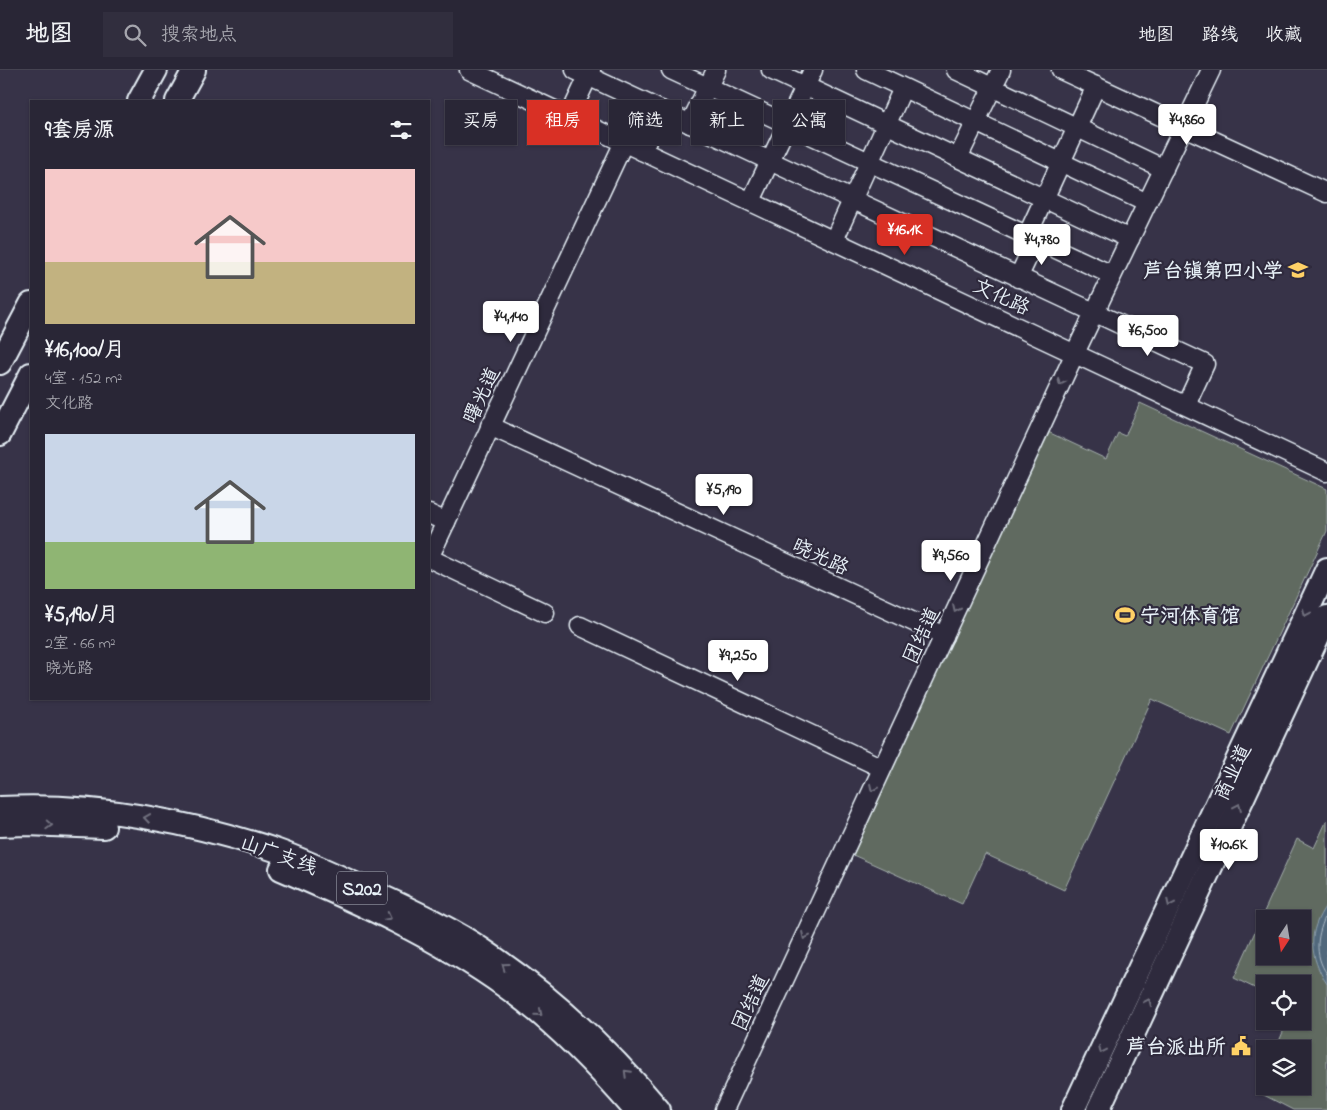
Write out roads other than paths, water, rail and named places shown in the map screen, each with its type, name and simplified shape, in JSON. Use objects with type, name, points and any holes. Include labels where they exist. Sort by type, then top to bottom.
[{"type":"main road","points":[[140,100],[156,70]]},
{"type":"main road","points":[[178,100],[194,70]]},
{"type":"main road","points":[[0,363],[29,314]]},
{"type":"main road","points":[[0,434],[30,376]]},
{"type":"main road","name":"商业道","points":[[1073,1110],[1327,569]]},
{"type":"main road","name":"商业道","points":[[1098,1110],[1327,617]]},
{"type":"main road","name":"山广支线","points":[[0,808],[49,808],[106,812],[166,821],[276,851],[359,886],[428,918],[482,949],[525,980],[591,1037],[637,1084],[659,1110]]},
{"type":"main road","name":"山广支线","points":[[0,825],[26,824],[99,827],[164,836],[211,846],[249,858],[279,868],[321,886],[415,931],[478,967],[508,988],[560,1031],[635,1110]]},
{"type":"street","name":"文化路","points":[[469,70],[495,76],[538,100]]},
{"type":"street","points":[[671,70],[773,117]]},
{"type":"street","points":[[690,124],[716,70]]},
{"type":"street","points":[[770,70],[1130,238]]},
{"type":"street","points":[[799,100],[813,70]]},
{"type":"street","points":[[866,70],[1147,203]]},
{"type":"street","points":[[956,70],[1164,169]]},
{"type":"street","points":[[958,158],[1001,70]]},
{"type":"street","points":[[1061,70],[1327,193]]},
{"type":"street","name":"团结道","points":[[724,1110],[1075,353],[1211,70]]},
{"type":"street","points":[[575,100],[585,72],[641,100]]},
{"type":"street","points":[[1018,278],[1044,199],[1096,86]]},
{"type":"street","points":[[834,240],[903,88]]},
{"type":"street","points":[[681,120],[1094,314],[1205,364],[1186,405]]},
{"type":"street","name":"曙光道","points":[[430,556],[623,145]]},
{"type":"street","name":"文化路","points":[[630,145],[1327,472]]},
{"type":"street","points":[[642,151],[645,145]]},
{"type":"street","points":[[751,202],[778,145]]},
{"type":"street","points":[[832,145],[1112,275]]},
{"type":"street","name":"晓光路","points":[[490,426],[944,636]]},
{"type":"street","points":[[430,514],[446,522]]},
{"type":"street","points":[[430,558],[545,613]]},
{"type":"street","points":[[580,626],[882,768]]},
{"type":"water","points":[[1327,904],[1327,984],[1321,974],[1314,954],[1313,934],[1316,924]]},
{"type":"place","name":"芦台镇第四小学","points":[[1298,270]]},
{"type":"place","name":"宁河体育馆","points":[[1125,615]]},
{"type":"place","name":"芦台派出所","points":[[1241,1046]]}]
